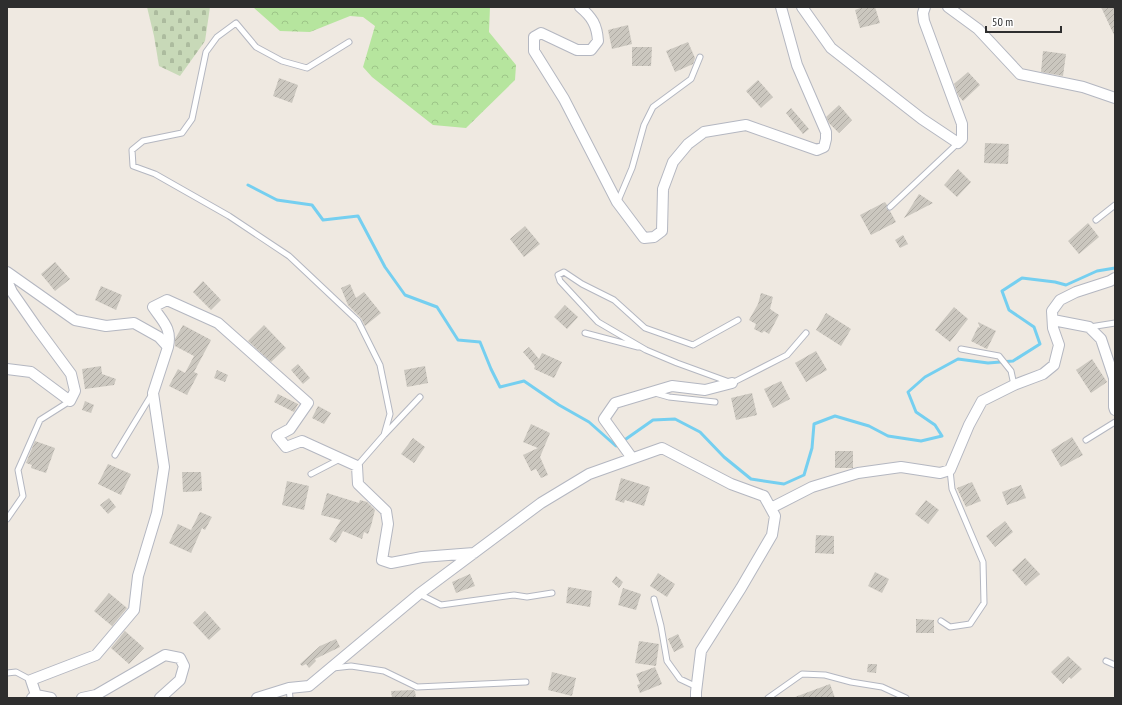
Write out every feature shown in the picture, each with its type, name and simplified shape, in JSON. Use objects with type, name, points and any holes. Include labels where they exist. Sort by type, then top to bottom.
[{"type":"street","points":[[580,7],[588,14],[597,29],[598,41],[591,50],[577,50],[541,33],[534,37],[534,51],[564,100],[617,202],[644,238],[654,237],[662,231],[663,189],[673,162],[688,144],[704,132],[746,125],[817,150],[824,146],[826,132],[797,65],[781,7]]},
{"type":"street","points":[[802,7],[831,48],[922,119],[958,143],[962,139],[962,124],[924,21],[923,13],[925,7]]},
{"type":"street","points":[[948,7],[978,29],[1020,74],[1083,87],[1115,98]]},
{"type":"street","points":[[7,272],[74,320],[106,326],[134,323],[159,337],[168,347]]},
{"type":"street","points":[[770,508],[812,487],[858,472],[901,467],[940,472],[950,470],[969,425],[982,401],[1014,385],[1043,374],[1054,364],[1059,345],[1053,328],[1052,311],[1060,300],[1076,292],[1115,278]]},
{"type":"street","points":[[7,281],[12,292],[71,374],[75,391],[70,401],[31,372],[7,369]]},
{"type":"street","points":[[51,698],[34,697],[31,680],[96,655],[134,610],[138,576],[157,513],[164,467],[152,394],[170,338],[169,330],[153,307],[166,300],[218,323],[308,403],[290,429],[276,436],[286,447],[302,442],[358,466],[358,484],[386,511],[388,524],[382,560],[391,563],[422,557],[474,553]]},
{"type":"street","points":[[1053,320],[1089,327],[1101,339],[1114,378],[1115,410]]},
{"type":"street","points":[[632,458],[604,419],[615,403],[672,386],[705,390],[732,383]]},
{"type":"street","points":[[257,698],[290,693],[309,686],[419,594],[541,503],[589,474],[662,448],[732,484],[764,496],[775,516],[772,535],[741,588],[701,651],[696,698]]},
{"type":"street","points":[[82,698],[96,695],[165,655],[180,658],[184,666],[180,680],[160,698]]},
{"type":"lane","points":[[349,42],[307,68],[282,61],[256,47],[236,23],[217,37],[206,52],[192,119],[182,133],[144,141],[132,150],[133,166],[155,174],[229,216],[290,256],[358,321],[380,365],[390,414],[384,435]]},
{"type":"lane","points":[[617,202],[632,168],[644,125],[653,106],[691,79],[700,58]]},
{"type":"lane","points":[[890,207],[958,143]]},
{"type":"lane","points":[[1096,220],[1115,205]]},
{"type":"lane","points":[[646,350],[598,322],[560,281],[558,275],[564,272],[582,284],[614,300],[645,328],[693,345],[738,320]]},
{"type":"lane","points":[[1089,327],[1115,323]]},
{"type":"lane","points":[[585,333],[646,350],[732,383],[787,355],[806,333]]},
{"type":"lane","points":[[961,350],[998,356],[1011,371],[1014,385]]},
{"type":"lane","points":[[652,392],[669,397],[715,402]]},
{"type":"lane","points":[[115,455],[152,394]]},
{"type":"lane","points":[[358,466],[384,435],[420,397]]},
{"type":"lane","points":[[7,519],[23,496],[18,470],[40,420],[70,401]]},
{"type":"lane","points":[[1086,440],[1115,422]]},
{"type":"lane","points":[[311,474],[342,458]]},
{"type":"lane","points":[[941,621],[950,627],[970,624],[984,603],[983,562],[952,489],[950,470]]},
{"type":"lane","points":[[419,594],[441,605],[514,595],[527,597],[552,593]]},
{"type":"lane","points":[[654,599],[661,626],[667,661],[680,678],[697,687]]},
{"type":"lane","points":[[1106,661],[1115,665]]},
{"type":"lane","points":[[330,668],[352,666],[384,671],[417,686],[526,682]]},
{"type":"lane","points":[[7,673],[16,672],[31,680]]},
{"type":"lane","points":[[768,698],[802,674],[826,674],[851,682],[882,687],[906,698]]},
{"type":"green space","points":[[147,7],[210,7],[205,41],[180,76],[159,66]]},
{"type":"green space","points":[[253,7],[490,7],[489,32],[516,65],[515,80],[466,128],[433,125],[372,77],[363,67],[375,26],[363,17],[350,16],[310,32],[280,31]]},
{"type":"building","points":[[863,7],[875,7],[880,23],[860,28],[855,10]]},
{"type":"building","points":[[1101,7],[1115,7],[1115,37]]},
{"type":"building","points":[[628,25],[632,44],[612,49],[608,30]]},
{"type":"building","points":[[688,42],[695,58],[693,64],[675,72],[666,51]]},
{"type":"building","points":[[632,47],[652,47],[651,66],[632,66]]},
{"type":"building","points":[[1043,51],[1066,54],[1063,76],[1041,72]]},
{"type":"building","points":[[968,72],[980,85],[963,101],[958,95],[954,84]]},
{"type":"building","points":[[279,78],[298,85],[292,103],[273,96]]},
{"type":"building","points":[[758,80],[773,97],[761,108],[746,91]]},
{"type":"building","points":[[839,105],[852,120],[839,133],[829,123],[826,117]]},
{"type":"building","points":[[791,108],[809,129],[803,134],[786,113]]},
{"type":"building","points":[[985,143],[1009,144],[1008,164],[984,163]]},
{"type":"building","points":[[958,169],[971,182],[957,197],[944,185]]},
{"type":"building","points":[[919,194],[933,203],[904,218]]},
{"type":"building","points":[[885,202],[887,205],[886,208],[890,211],[896,222],[871,235],[860,215]]},
{"type":"building","points":[[1088,223],[1099,237],[1079,254],[1068,241]]},
{"type":"building","points":[[525,226],[540,244],[524,257],[510,239]]},
{"type":"building","points":[[903,235],[908,244],[900,248],[895,240]]},
{"type":"building","points":[[55,262],[70,279],[55,291],[41,274]]},
{"type":"building","points":[[203,281],[221,300],[211,310],[193,292]]},
{"type":"building","points":[[350,284],[356,298],[364,292],[381,313],[365,326],[361,318],[348,305],[341,288]]},
{"type":"building","points":[[101,286],[122,295],[116,310],[95,300]]},
{"type":"building","points":[[761,293],[773,297],[770,309],[779,315],[769,334],[764,331],[762,333],[754,329],[756,324],[749,320],[758,304]]},
{"type":"building","points":[[565,305],[578,317],[567,329],[554,317]]},
{"type":"building","points":[[954,307],[968,319],[950,342],[935,330]]},
{"type":"building","points":[[826,313],[851,329],[841,346],[816,330]]},
{"type":"building","points":[[978,322],[996,331],[987,349],[971,341],[978,327],[980,328]]},
{"type":"building","points":[[183,325],[211,340],[194,372],[198,374],[187,395],[169,386],[178,369],[185,373],[194,356],[175,346],[175,339]]},
{"type":"building","points":[[264,325],[286,348],[271,362],[248,341]]},
{"type":"building","points":[[529,347],[539,359],[542,353],[562,362],[554,378],[534,369],[535,366],[523,352]]},
{"type":"building","points":[[816,351],[827,370],[806,382],[795,363]]},
{"type":"building","points":[[1092,359],[1107,382],[1091,393],[1076,370]]},
{"type":"building","points":[[298,364],[310,378],[303,384],[291,370]]},
{"type":"building","points":[[101,366],[102,374],[116,379],[114,385],[85,389],[82,369]]},
{"type":"building","points":[[425,366],[428,383],[407,387],[404,370]]},
{"type":"building","points":[[217,370],[228,375],[225,382],[214,378]]},
{"type":"building","points":[[781,381],[790,399],[773,408],[764,389]]},
{"type":"building","points":[[752,393],[757,415],[736,420],[731,398]]},
{"type":"building","points":[[278,394],[298,404],[294,412],[274,402]]},
{"type":"building","points":[[85,401],[94,405],[91,413],[82,410]]},
{"type":"building","points":[[318,406],[331,413],[324,424],[312,418]]},
{"type":"building","points":[[531,424],[550,433],[540,457],[548,475],[541,478],[536,469],[531,471],[523,455],[538,448],[523,442]]},
{"type":"building","points":[[1072,437],[1083,455],[1061,467],[1051,450]]},
{"type":"building","points":[[413,438],[425,447],[414,463],[401,454]]},
{"type":"building","points":[[35,441],[55,448],[46,473],[31,468],[32,465],[26,463]]},
{"type":"building","points":[[835,451],[853,451],[853,468],[835,468]]},
{"type":"building","points":[[108,464],[131,474],[121,495],[98,484]]},
{"type":"building","points":[[182,472],[201,472],[202,491],[183,492]]},
{"type":"building","points":[[621,478],[650,487],[644,506],[625,500],[624,503],[615,500]]},
{"type":"building","points":[[287,481],[309,486],[304,510],[282,505]]},
{"type":"building","points":[[972,482],[981,501],[966,507],[957,488]]},
{"type":"building","points":[[1021,485],[1026,498],[1007,505],[1002,492]]},
{"type":"building","points":[[327,493],[359,503],[360,500],[367,502],[375,510],[368,534],[364,532],[362,539],[343,531],[336,543],[329,539],[341,520],[321,515]]},
{"type":"building","points":[[109,498],[116,507],[108,514],[100,505]]},
{"type":"building","points":[[926,500],[939,510],[928,524],[915,514]]},
{"type":"building","points":[[200,512],[212,517],[205,530],[202,528],[191,553],[169,543],[178,524],[191,530]]},
{"type":"building","points":[[1005,521],[1013,532],[995,547],[986,536]]},
{"type":"building","points":[[816,535],[834,536],[834,554],[815,553]]},
{"type":"building","points":[[1025,558],[1040,574],[1026,586],[1012,570]]},
{"type":"building","points":[[875,572],[889,579],[882,593],[868,586]]},
{"type":"building","points":[[658,573],[675,584],[667,597],[650,586]]},
{"type":"building","points":[[470,574],[475,586],[456,593],[452,582]]},
{"type":"building","points":[[616,576],[623,582],[619,588],[612,582]]},
{"type":"building","points":[[568,587],[592,591],[590,607],[566,603]]},
{"type":"building","points":[[623,588],[641,594],[636,610],[618,605]]},
{"type":"building","points":[[109,593],[127,608],[112,626],[94,611]]},
{"type":"building","points":[[205,611],[221,629],[209,640],[193,623]]},
{"type":"building","points":[[916,619],[934,620],[934,633],[916,633]]},
{"type":"building","points":[[125,631],[144,648],[129,664],[111,648]]},
{"type":"building","points":[[678,634],[684,647],[674,652],[668,639]]},
{"type":"building","points":[[336,639],[340,647],[315,659],[316,661],[309,668],[306,664],[302,666],[300,664],[320,646]]},
{"type":"building","points":[[639,641],[659,644],[656,666],[635,663]]},
{"type":"building","points":[[1068,656],[1082,669],[1071,679],[1069,677],[1063,684],[1051,672]]},
{"type":"building","points":[[868,664],[877,664],[876,673],[867,672]]},
{"type":"building","points":[[655,667],[662,684],[640,693],[637,685],[640,684],[636,674]]},
{"type":"building","points":[[552,672],[576,678],[572,696],[548,690]]},
{"type":"building","points":[[830,684],[835,698],[795,698],[795,697]]},
{"type":"building","points":[[391,691],[415,691],[416,698],[392,698]]},
{"type":"waterway","points":[[248,185],[277,200],[312,205],[323,220],[358,216],[385,267],[405,295],[437,307],[458,340],[480,342],[500,387],[524,381],[559,405],[589,422],[616,446],[653,420],[675,419],[700,432],[724,457],[751,479],[784,484],[804,475],[812,448],[814,424],[835,416],[869,426],[888,436],[921,441],[942,436],[935,425],[916,412],[908,392],[925,377],[958,359],[988,363],[1013,361],[1040,344],[1034,327],[1009,310],[1002,291],[1022,278],[1055,282],[1066,285],[1097,271],[1115,268]]}]
